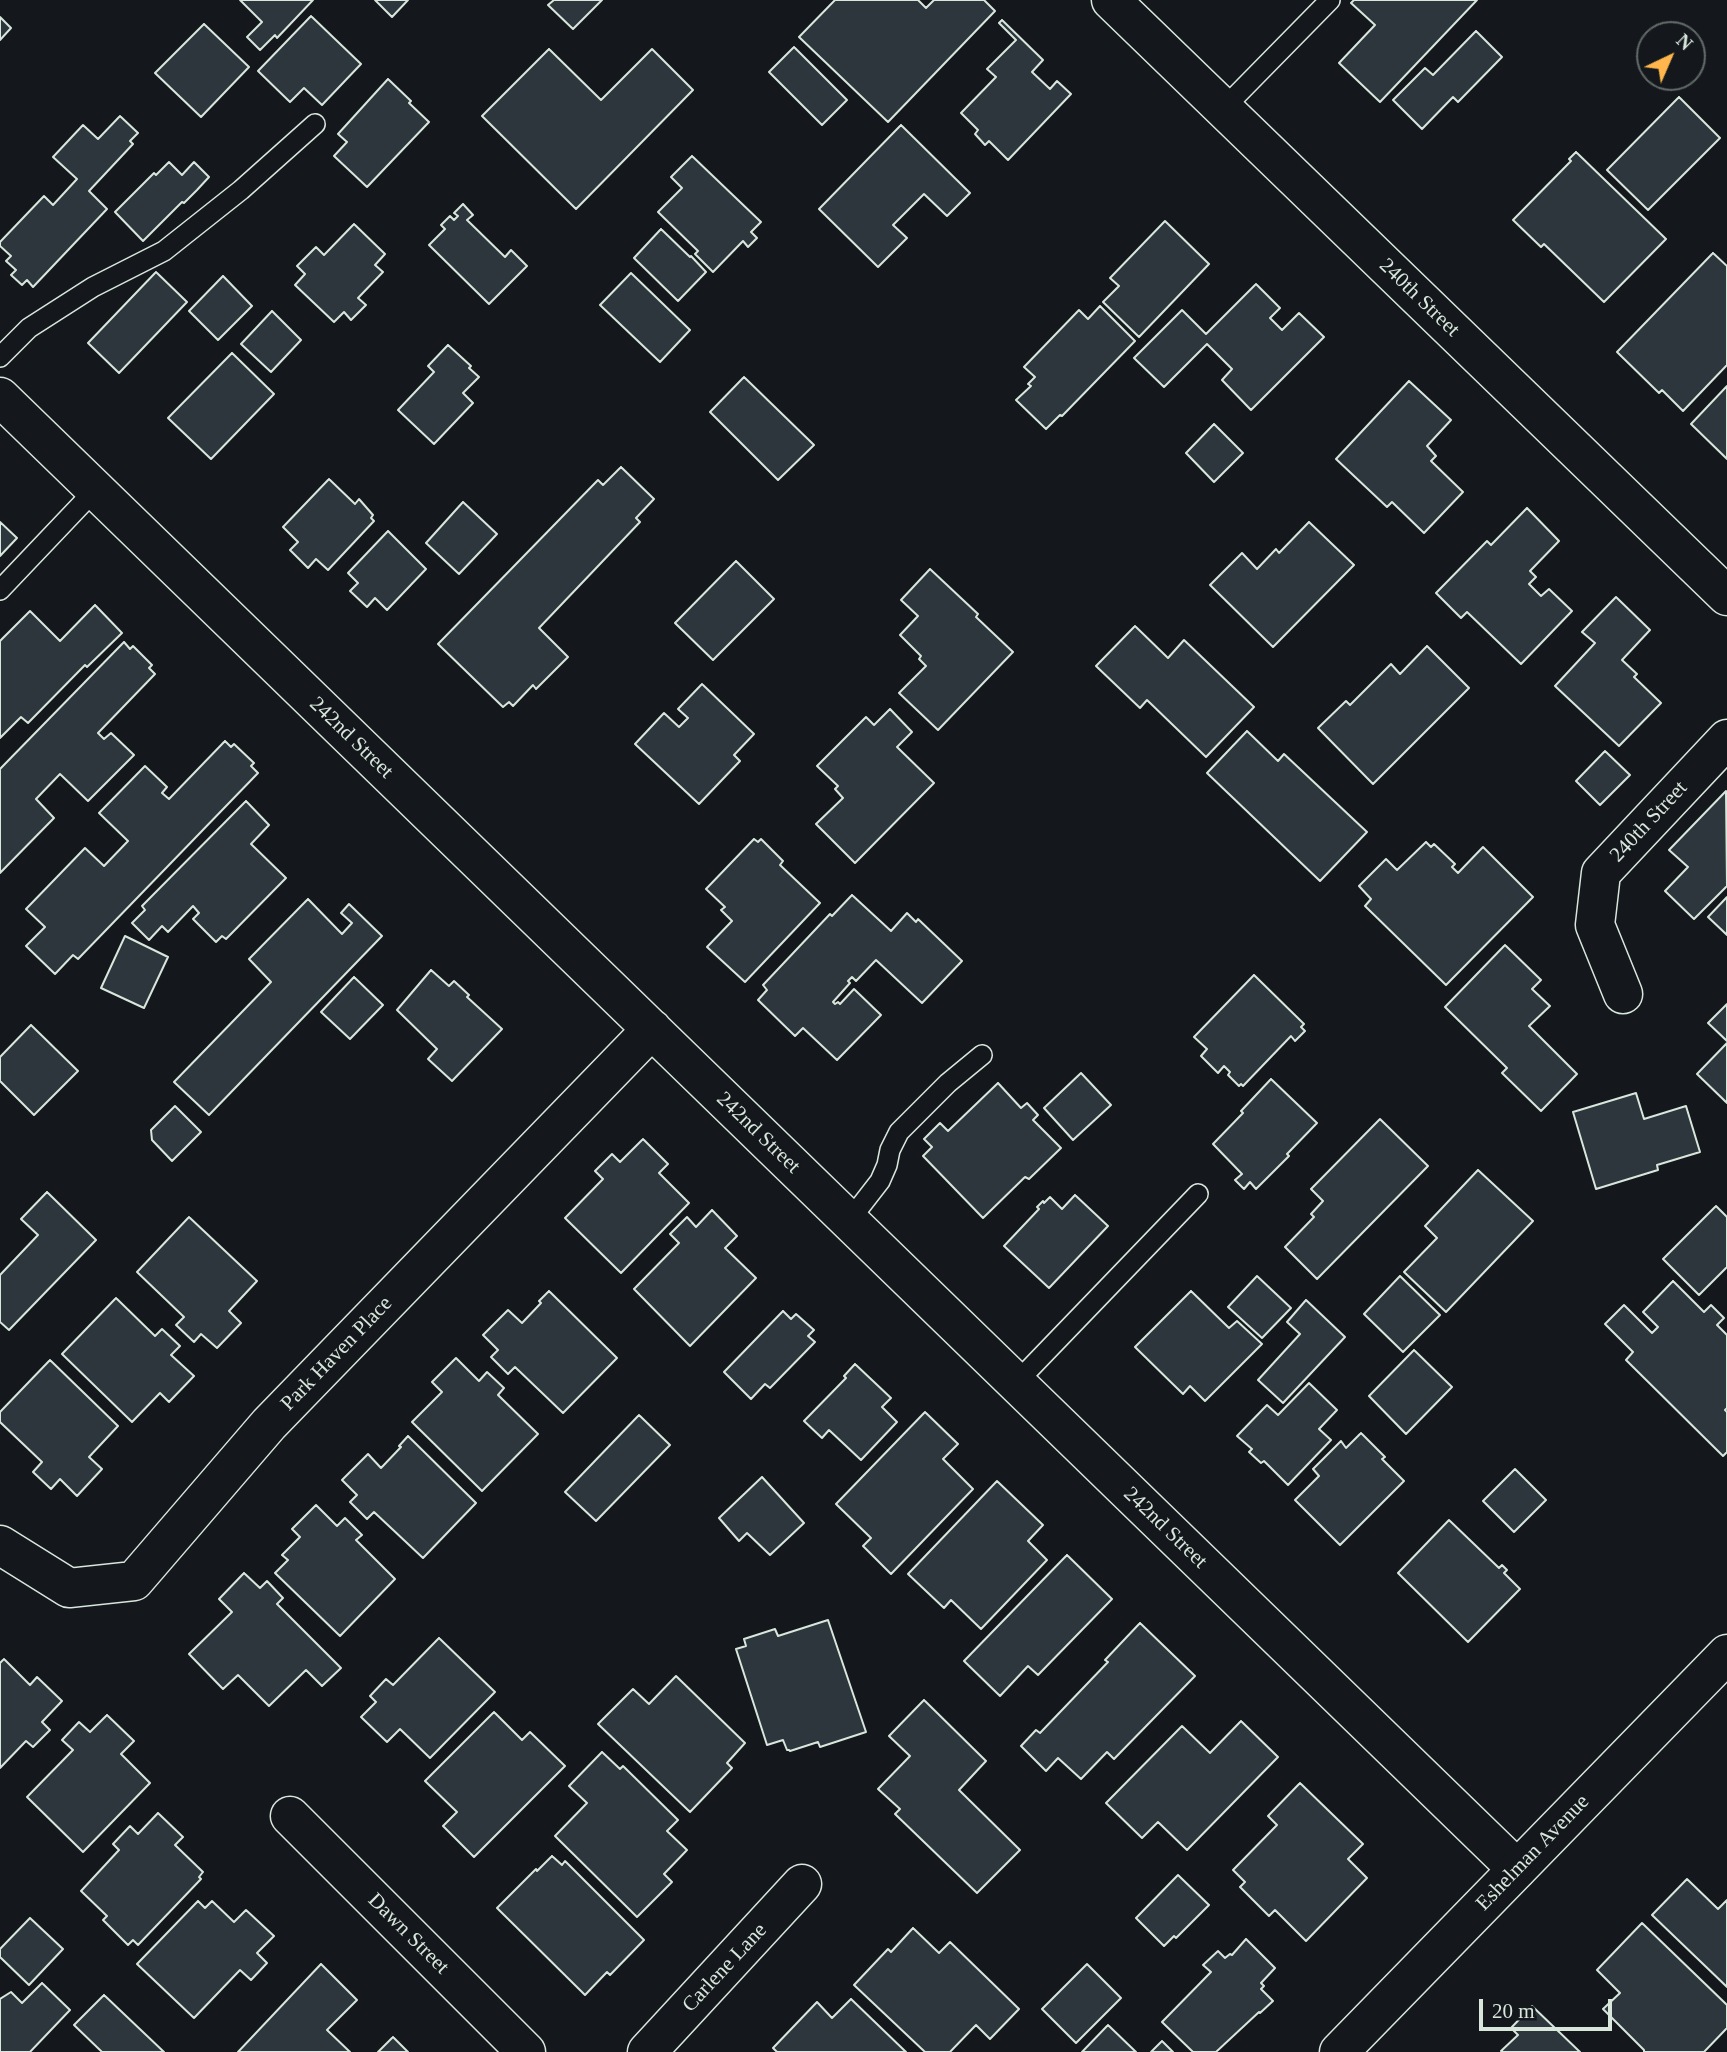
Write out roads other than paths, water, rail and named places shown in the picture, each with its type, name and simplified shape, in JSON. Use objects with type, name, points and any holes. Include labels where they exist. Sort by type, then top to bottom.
[{"type":"street","name":"240th Street","points":[[1111,0],[1727,596]]},
{"type":"street","name":"242nd Street","points":[[0,397],[1517,1869]]},
{"type":"street","name":"240th Street","points":[[1623,994],[1595,925],[1601,873],[1727,739]]},
{"type":"street","name":"Park Haven Place","points":[[0,1545],[69,1588],[134,1581],[269,1424],[652,1029]]},
{"type":"street","name":"Eshelman Avenue","points":[[1339,2052],[1727,1654]]},
{"type":"street","name":"Dawn Street","points":[[290,1816],[526,2052]]},
{"type":"street","name":"Carlene Lane","points":[[647,2052],[802,1884]]},
{"type":"lane","points":[[1223,109],[1330,0]]},
{"type":"lane","points":[[0,357],[29,328],[93,288],[164,251],[241,190],[315,124]]},
{"type":"lane","points":[[0,590],[96,490]]},
{"type":"lane","points":[[849,1221],[880,1181],[899,1132],[948,1083],[982,1055]]},
{"type":"lane","points":[[1016,1383],[1198,1194]]}]
